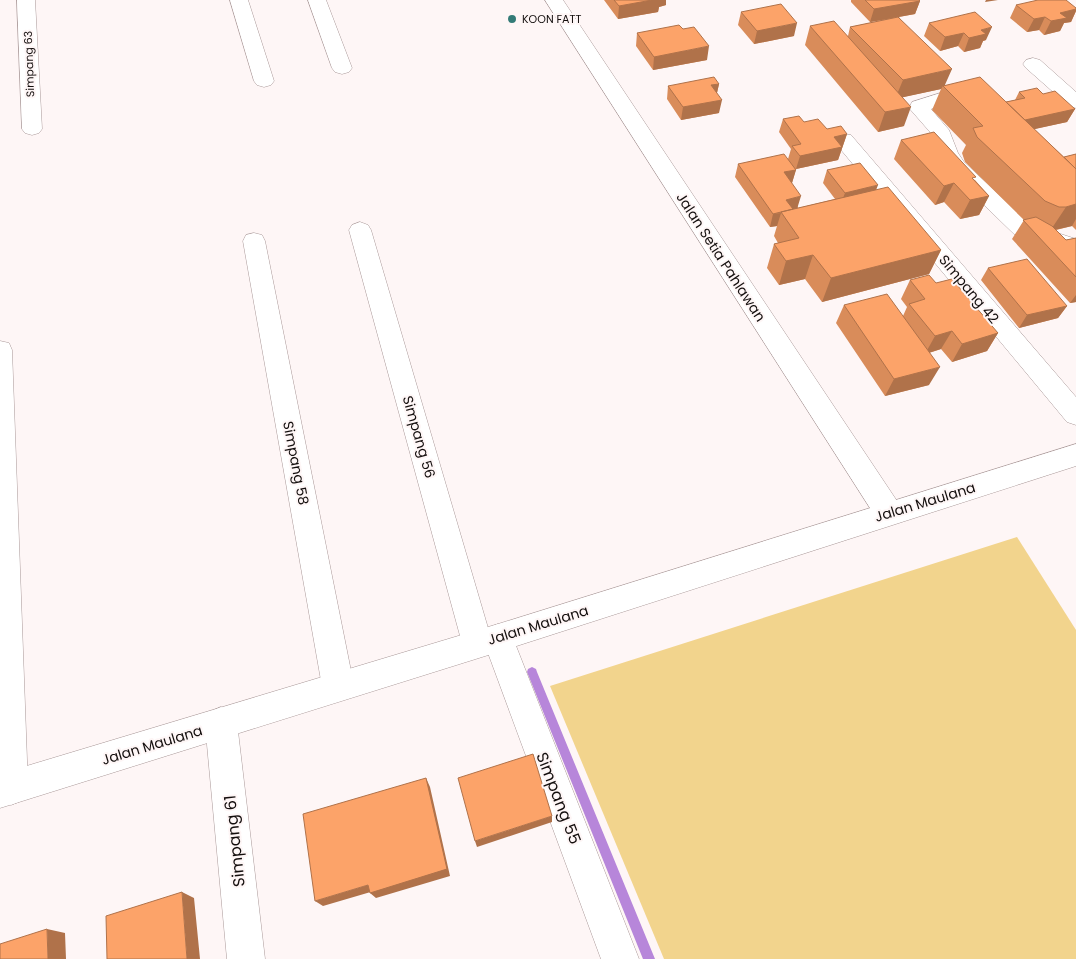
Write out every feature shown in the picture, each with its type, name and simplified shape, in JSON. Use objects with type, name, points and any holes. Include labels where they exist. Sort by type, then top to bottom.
[{"type":"street","name":"Simpang 63","points":[[26,0],[32,129]]},
{"type":"street","points":[[239,0],[264,81]]},
{"type":"street","points":[[317,0],[342,68]]},
{"type":"street","name":"Jalan Setia Pahlawan","points":[[554,0],[889,513]]},
{"type":"street","points":[[1033,64],[1076,102]]},
{"type":"street","points":[[950,96],[919,108],[939,130],[948,153],[957,167],[1022,229],[1076,247]]},
{"type":"street","name":"Simpang 42","points":[[844,140],[1076,415]]},
{"type":"street","name":"Simpang 56","points":[[360,230],[488,641]]},
{"type":"street","name":"Simpang 58","points":[[254,241],[338,686]]},
{"type":"street","points":[[0,350],[5,789]]},
{"type":"street","name":"Jalan Maulana","points":[[5,789],[488,641],[1076,455]]},
{"type":"street","name":"Simpang 55","points":[[488,641],[620,959]]},
{"type":"street","name":"Simpang 61","points":[[221,723],[246,959]]},
{"type":"shaded area","points":[[1017,537],[1076,630],[1076,959],[664,959],[550,686]]},
{"type":"building","points":[[614,0],[652,0],[619,6]]},
{"type":"building","points":[[865,0],[919,0],[920,1],[874,9]]},
{"type":"building","points":[[1038,0],[1066,0],[1076,9],[1060,13],[1067,18],[1051,21],[1045,17],[1034,19],[1016,5]]},
{"type":"building","points":[[781,4],[797,23],[757,31],[741,12]]},
{"type":"building","points":[[975,12],[992,27],[981,30],[986,34],[969,38],[964,33],[945,37],[929,23]]},
{"type":"building","points":[[898,17],[952,69],[903,80],[850,27]]},
{"type":"building","points":[[834,21],[911,107],[885,112],[810,26]]},
{"type":"building","points":[[679,25],[683,29],[694,27],[709,46],[654,57],[637,33]]},
{"type":"building","points":[[714,77],[719,84],[711,85],[722,100],[683,107],[668,86]]},
{"type":"building","points":[[980,77],[1076,169],[1076,204],[1059,207],[1045,201],[977,137],[973,128],[983,126],[943,86]]},
{"type":"building","points":[[1037,88],[1043,94],[1055,91],[1075,109],[1025,120],[1006,102],[1025,98],[1019,92]]},
{"type":"building","points":[[799,116],[804,122],[818,119],[827,129],[841,126],[847,134],[834,137],[842,147],[800,156],[792,146],[801,144],[783,119]]},
{"type":"building","points":[[934,132],[976,177],[972,178],[989,196],[970,200],[954,183],[944,186],[901,140]]},
{"type":"building","points":[[784,154],[796,170],[784,172],[801,196],[786,200],[793,209],[773,214],[738,164]]},
{"type":"building","points":[[1076,154],[1076,169],[1064,157]]},
{"type":"building","points":[[860,163],[878,185],[845,193],[827,170]]},
{"type":"building","points":[[888,187],[941,250],[831,278],[813,255],[786,261],[774,244],[799,238],[781,212]]},
{"type":"building","points":[[1036,217],[1052,226],[1066,240],[1076,238],[1076,277],[1023,220]]},
{"type":"building","points":[[1027,259],[1067,306],[1027,315],[988,268]]},
{"type":"building","points":[[929,275],[936,283],[952,279],[998,333],[962,344],[952,331],[935,336],[909,304],[925,299],[910,280]]},
{"type":"building","points":[[887,294],[940,367],[894,379],[844,305]]},
{"type":"building","points":[[533,754],[552,816],[475,841],[458,778]]},
{"type":"building","points":[[426,778],[447,869],[370,893],[368,885],[315,901],[303,814]]},
{"type":"building","points":[[182,892],[187,959],[107,959],[106,916]]},
{"type":"building","points":[[47,929],[48,959],[0,959],[0,944]]},
{"type":"waterway","points":[[532,672],[649,959]]},
{"type":"place","name":"KOON FATT","points":[[512,19]]}]
